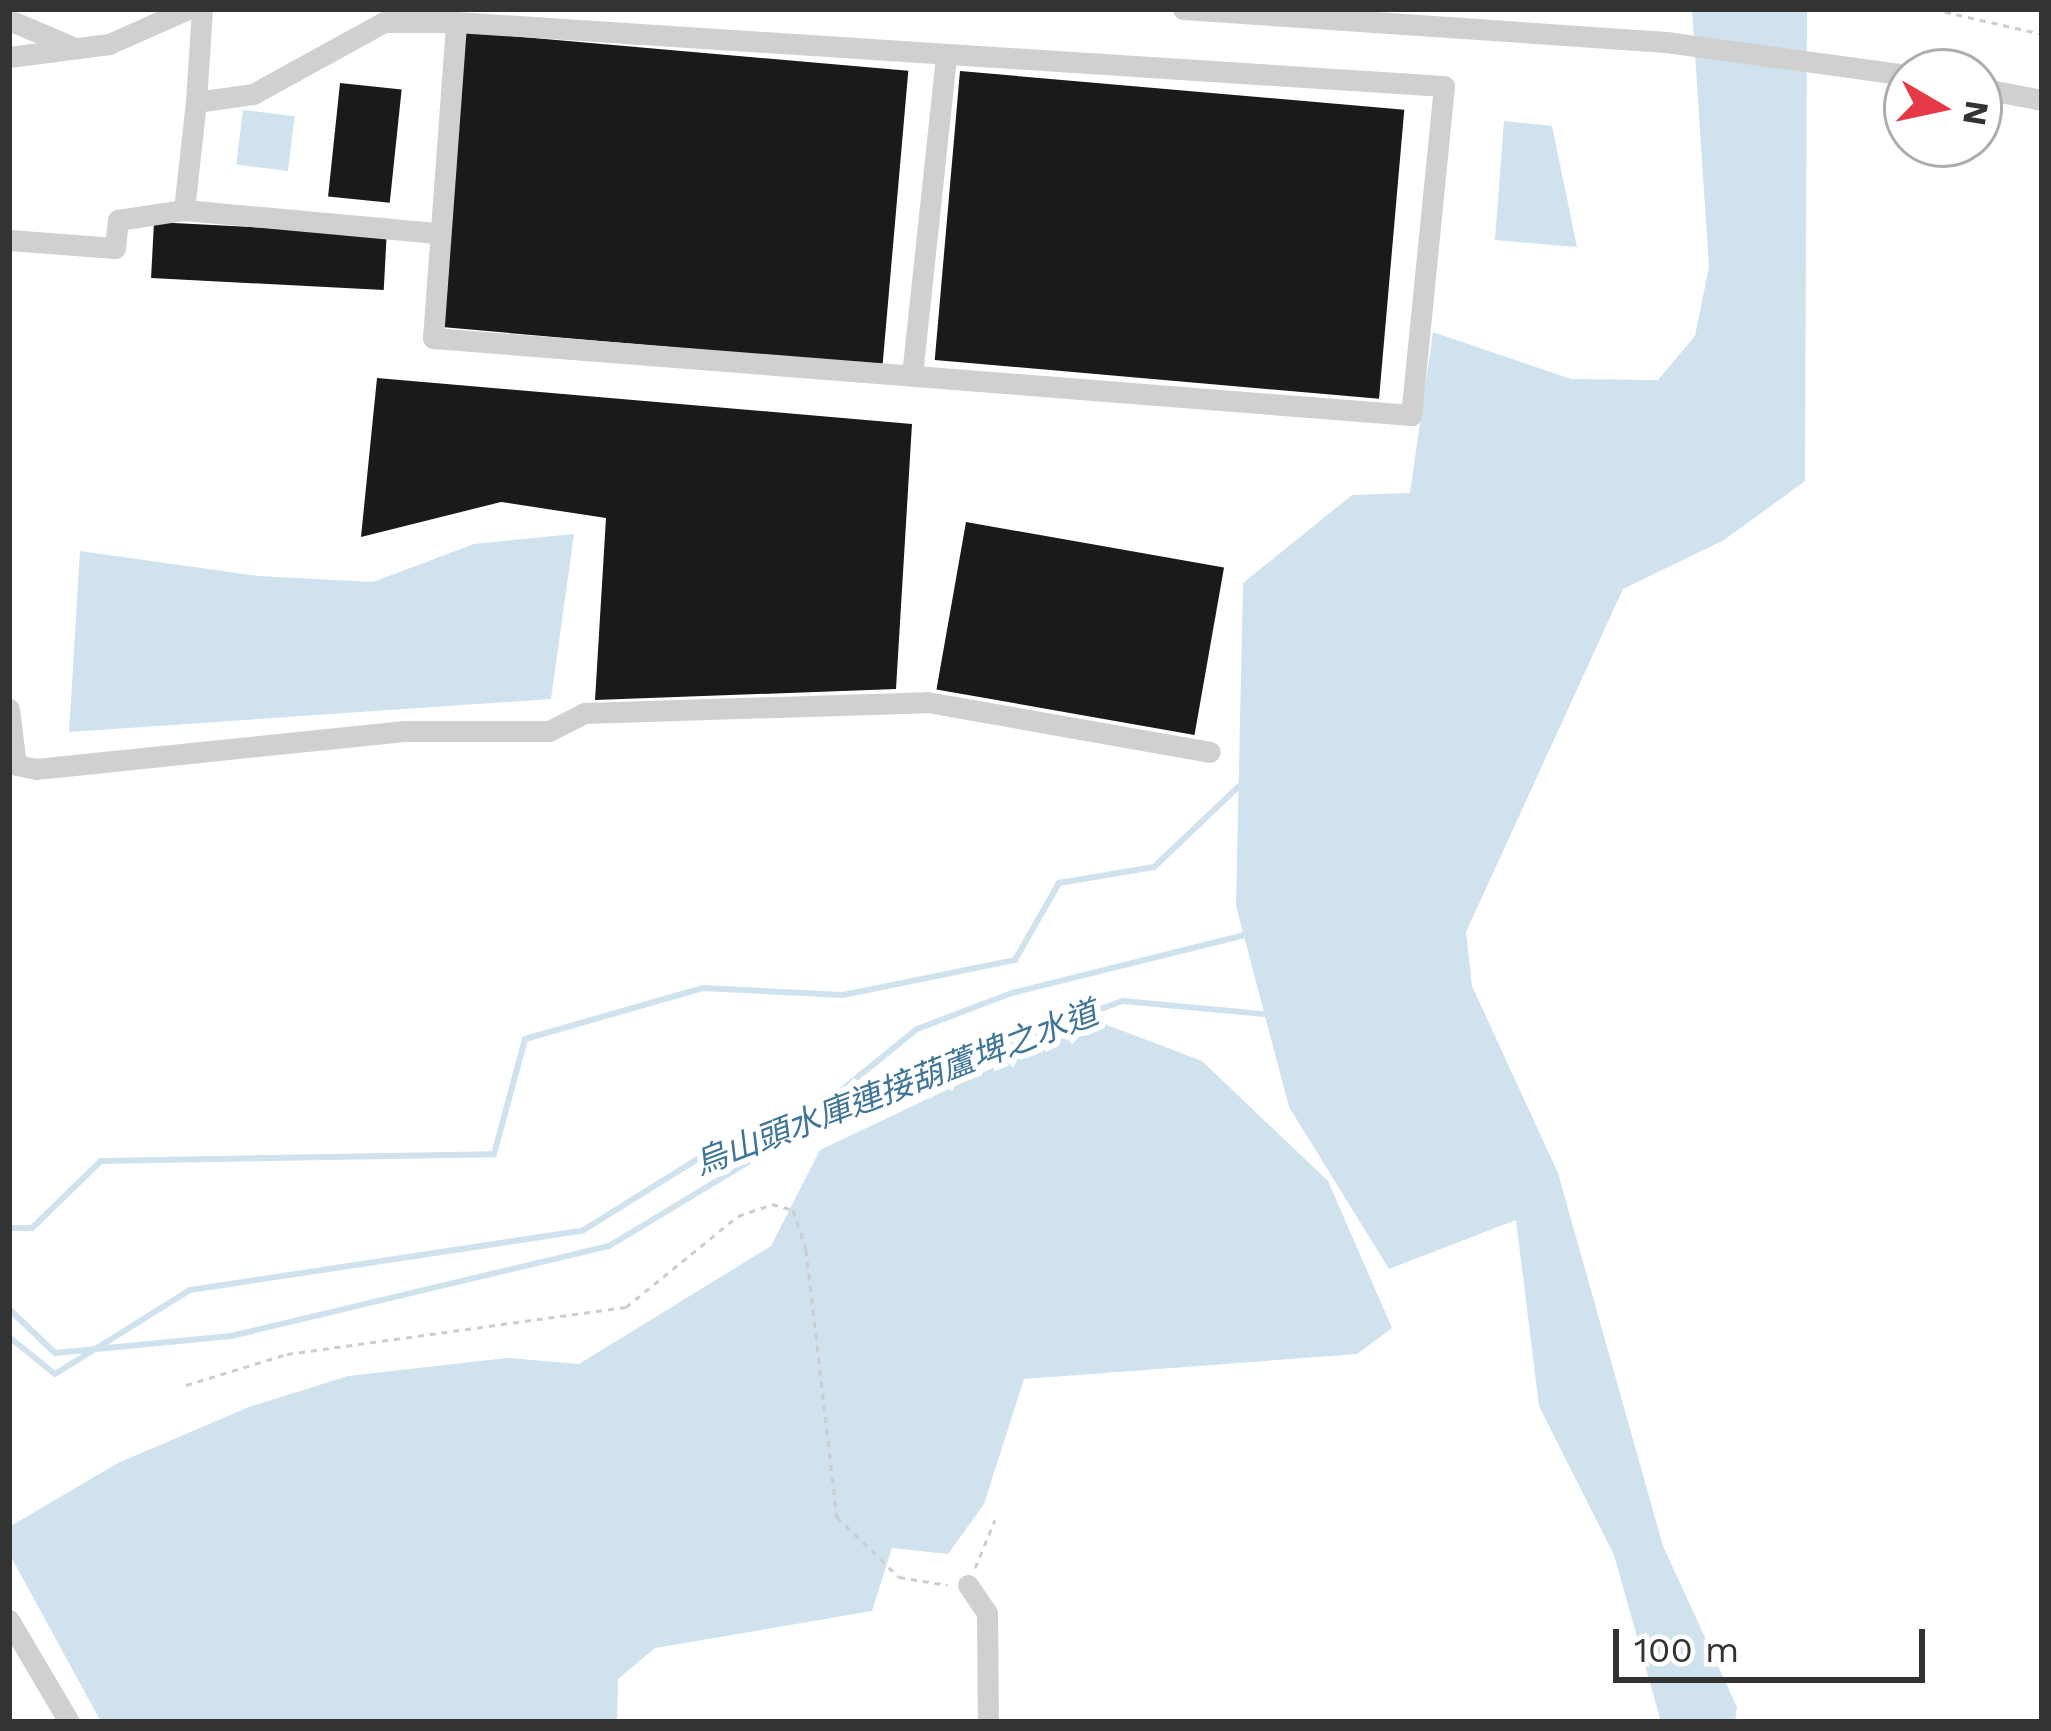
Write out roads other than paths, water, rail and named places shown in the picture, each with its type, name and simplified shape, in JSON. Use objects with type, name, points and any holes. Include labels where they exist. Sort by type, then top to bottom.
[{"type":"street","points":[[9,57],[85,51],[188,9]]},
{"type":"street","points":[[184,210],[202,9]]},
{"type":"street","points":[[1183,9],[1666,42],[1883,71]]},
{"type":"street","points":[[9,20],[85,51]]},
{"type":"street","points":[[196,102],[253,94],[384,22],[456,22],[946,58],[1444,86],[1411,415],[433,338],[456,22]]},
{"type":"street","points":[[912,375],[946,58]]},
{"type":"street","points":[[2003,93],[2042,100]]},
{"type":"street","points":[[9,240],[115,248],[118,220],[184,210],[439,233]]},
{"type":"street","points":[[9,709],[16,764],[36,769],[404,730],[549,731],[584,713],[927,702],[1210,752]]},
{"type":"street","points":[[968,1585],[987,1613],[988,1722]]},
{"type":"street","points":[[9,1620],[69,1722]]},
{"type":"water","points":[[1692,9],[1807,9],[1805,481],[1724,540],[1623,589],[1466,932],[1472,986],[1558,1173],[1663,1546],[1737,1707],[1735,1722],[1661,1722],[1614,1555],[1539,1406],[1516,1220],[1389,1269],[1289,1107],[1236,906],[1243,583],[1352,495],[1410,493],[1433,332],[1571,379],[1658,380],[1695,336],[1709,267]]},
{"type":"water","points":[[243,110],[295,116],[288,171],[236,165]]},
{"type":"water","points":[[1504,121],[1552,126],[1577,247],[1495,240]]},
{"type":"water","points":[[574,534],[551,699],[69,732],[80,551],[258,576],[373,582],[474,544]]},
{"type":"water","points":[[1094,1020],[1202,1061],[1328,1181],[1392,1328],[1357,1354],[1024,1379],[984,1504],[948,1554],[892,1548],[872,1611],[655,1648],[618,1679],[617,1722],[101,1722],[9,1553],[9,1527],[118,1463],[249,1407],[348,1376],[507,1358],[579,1364],[771,1246],[820,1150]]},
{"type":"waterway","name":"烏山頭水庫連接葫蘆埤之水道","points":[[9,1228],[32,1228],[101,1161],[494,1154],[525,1039],[703,988],[843,995],[1015,960],[1059,883],[1154,867],[1239,786]]},
{"type":"waterway","points":[[9,1309],[55,1353],[231,1336],[609,1246],[768,1150],[917,1029],[1012,993],[1249,934]]},
{"type":"waterway","name":"烏山頭水庫連接葫蘆埤之水道","points":[[818,1113],[1123,1001],[1264,1014]]},
{"type":"waterway","name":"烏山頭水庫連接葫蘆埤之水道","points":[[9,1337],[55,1374],[190,1290],[582,1231],[704,1155],[805,1118]]}]
